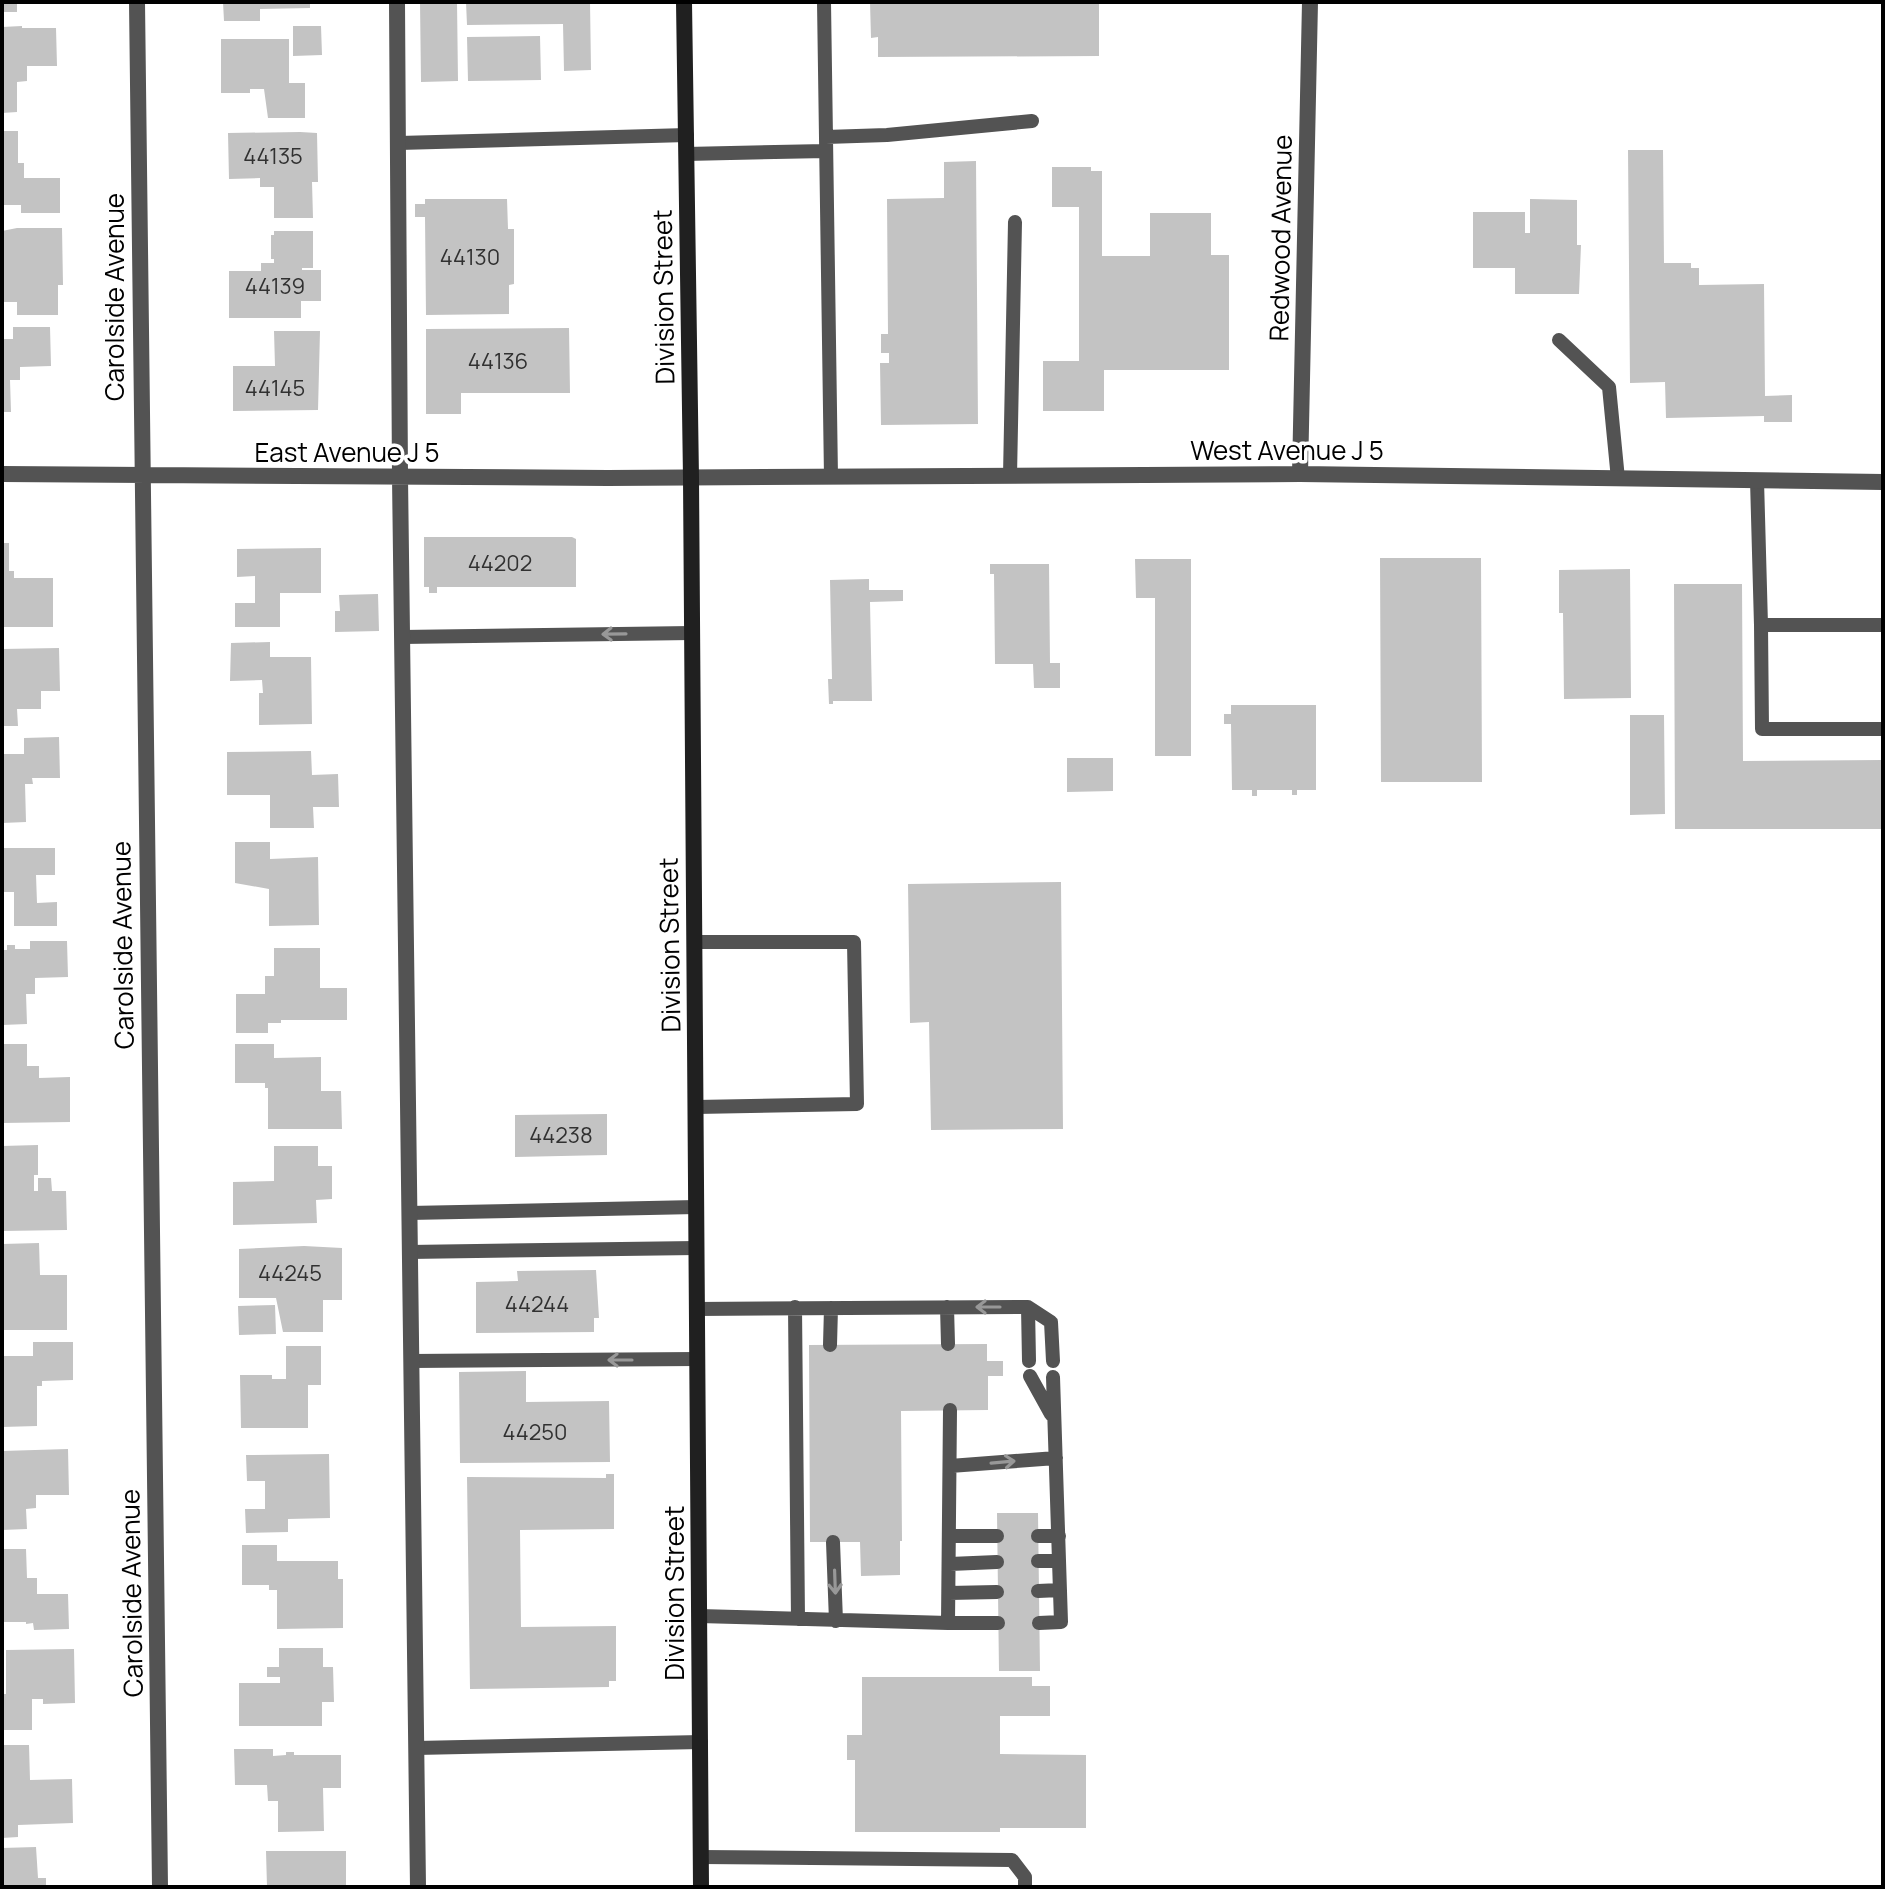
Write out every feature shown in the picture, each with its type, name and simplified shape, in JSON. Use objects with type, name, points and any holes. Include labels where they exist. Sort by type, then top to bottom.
[{"type":"main road","name":"Division Street","points":[[684,2],[691,478],[701,1887]]},
{"type":"street","name":"Carolside Avenue","points":[[137,2],[160,1887]]},
{"type":"street","points":[[397,2],[418,1887]]},
{"type":"street","name":"Redwood Avenue","points":[[1300,474],[1310,2]]},
{"type":"street","name":"East Avenue J 5","points":[[2,474],[691,478]]},
{"type":"street","name":"West Avenue J 5","points":[[691,478],[1300,474],[1883,482]]},
{"type":"lane","points":[[824,2],[831,477]]},
{"type":"lane","points":[[686,154],[826,144],[1032,121]]},
{"type":"lane","points":[[399,143],[687,135]]},
{"type":"lane","points":[[1010,476],[1015,222]]},
{"type":"lane","points":[[1559,340],[1609,387],[1618,479]]},
{"type":"lane","points":[[1757,480],[1762,729],[1883,729]]},
{"type":"lane","points":[[1761,625],[1883,625]]},
{"type":"lane","points":[[402,637],[692,633]]},
{"type":"lane","points":[[694,942],[854,942],[857,1104],[696,1107]]},
{"type":"lane","points":[[409,1213],[696,1207]]},
{"type":"lane","points":[[409,1252],[696,1248]]},
{"type":"lane","points":[[795,1307],[798,1619]]},
{"type":"lane","points":[[947,1307],[948,1344]]},
{"type":"lane","points":[[696,1309],[1028,1307],[1051,1322],[1053,1361]]},
{"type":"lane","points":[[1028,1307],[1029,1368],[1054,1417]]},
{"type":"lane","points":[[830,1345],[831,1308]]},
{"type":"lane","points":[[411,1361],[698,1359]]},
{"type":"lane","points":[[1039,1623],[1061,1622],[1053,1377]]},
{"type":"lane","points":[[948,1623],[950,1410]]},
{"type":"lane","points":[[950,1466],[1056,1458]]},
{"type":"lane","points":[[951,1536],[997,1536]]},
{"type":"lane","points":[[1038,1536],[1059,1536]]},
{"type":"lane","points":[[833,1542],[836,1621]]},
{"type":"lane","points":[[1038,1561],[1059,1561]]},
{"type":"lane","points":[[950,1564],[997,1562]]},
{"type":"lane","points":[[1038,1591],[1060,1590]]},
{"type":"lane","points":[[949,1593],[997,1592]]},
{"type":"lane","points":[[699,1616],[998,1623]]},
{"type":"lane","points":[[416,1748],[701,1742]]},
{"type":"lane","points":[[701,1857],[1012,1860],[1025,1877],[1025,1887]]},
{"type":"building","points":[[2,2],[17,2],[17,12],[2,12]]},
{"type":"building","points":[[223,2],[310,2],[310,8],[260,9],[260,21],[224,21]]},
{"type":"building","points":[[420,2],[457,2],[458,81],[421,82]]},
{"type":"building","points":[[466,2],[590,2],[591,70],[564,71],[563,24],[467,25]]},
{"type":"building","points":[[870,2],[1099,2],[1099,56],[878,57],[878,37],[871,38]]},
{"type":"building","points":[[293,26],[321,26],[322,55],[293,56]]},
{"type":"building","points":[[2,27],[56,28],[57,66],[27,66],[27,81],[17,82],[17,112],[2,113]]},
{"type":"building","points":[[540,36],[541,80],[468,81],[467,37]]},
{"type":"building","points":[[221,39],[289,39],[289,83],[305,83],[305,118],[268,118],[264,89],[250,89],[250,93],[221,93]]},
{"type":"building","points":[[2,131],[18,131],[18,163],[24,163],[24,178],[60,178],[60,213],[21,213],[21,205],[2,205]]},
{"type":"building","points":[[228,133],[317,133],[318,182],[312,182],[313,218],[274,218],[274,187],[260,187],[260,178],[229,179]]},
{"type":"building","points":[[1628,150],[1663,150],[1664,263],[1691,263],[1691,268],[1699,268],[1699,285],[1764,284],[1765,396],[1792,395],[1792,422],[1764,422],[1764,416],[1666,418],[1665,382],[1630,383]]},
{"type":"building","points":[[976,161],[978,424],[881,425],[880,363],[889,363],[889,353],[881,353],[881,334],[888,334],[887,199],[944,198],[944,162]]},
{"type":"building","points":[[1052,167],[1091,167],[1091,171],[1102,171],[1102,256],[1150,256],[1150,213],[1211,213],[1211,255],[1229,255],[1229,370],[1104,370],[1104,411],[1043,411],[1043,361],[1079,361],[1079,207],[1052,207]]},
{"type":"building","points":[[425,199],[507,199],[508,229],[514,229],[514,284],[509,285],[509,314],[426,315],[425,217],[415,217],[415,204],[425,204]]},
{"type":"building","points":[[1530,199],[1577,200],[1577,245],[1581,245],[1579,294],[1515,294],[1515,268],[1473,268],[1473,212],[1525,212],[1525,233],[1530,233]]},
{"type":"building","points":[[62,228],[63,285],[58,285],[58,315],[17,315],[17,302],[2,302],[2,231]]},
{"type":"building","points":[[274,231],[313,231],[313,268],[302,270],[321,270],[321,301],[301,301],[301,318],[229,318],[229,271],[261,271],[261,263],[274,263],[271,259],[271,235]]},
{"type":"building","points":[[13,327],[50,327],[51,366],[20,367],[20,380],[10,380],[11,412],[2,412],[2,339],[13,339]]},
{"type":"building","points":[[569,328],[570,393],[461,393],[461,414],[426,414],[426,329]]},
{"type":"building","points":[[274,331],[320,331],[318,410],[233,411],[233,366],[275,366]]},
{"type":"building","points":[[424,537],[572,537],[576,539],[576,587],[437,587],[437,593],[429,593],[429,587],[424,587]]},
{"type":"building","points":[[2,543],[9,543],[9,571],[14,571],[14,578],[53,578],[53,627],[2,627]]},
{"type":"building","points":[[321,548],[321,593],[280,593],[280,627],[235,627],[235,603],[255,603],[255,576],[237,577],[237,549]]},
{"type":"building","points":[[1380,558],[1481,558],[1482,782],[1381,782]]},
{"type":"building","points":[[1135,559],[1191,559],[1191,756],[1155,756],[1155,598],[1136,598]]},
{"type":"building","points":[[990,564],[1049,564],[1050,663],[1060,663],[1060,688],[1034,688],[1033,664],[995,664],[994,574],[990,574]]},
{"type":"building","points":[[1630,569],[1631,698],[1564,699],[1559,570]]},
{"type":"building","points":[[869,579],[869,590],[903,590],[903,601],[870,602],[872,701],[833,701],[829,704],[828,679],[832,679],[830,580]]},
{"type":"building","points":[[1674,584],[1742,584],[1743,761],[1883,760],[1883,829],[1675,829]]},
{"type":"building","points":[[378,594],[379,631],[335,632],[335,611],[340,611],[339,595]]},
{"type":"building","points":[[270,642],[270,657],[311,657],[312,724],[259,725],[262,680],[230,681],[231,643]]},
{"type":"building","points":[[59,648],[60,691],[41,691],[41,709],[17,709],[18,726],[2,726],[2,649]]},
{"type":"building","points":[[1231,705],[1316,705],[1316,790],[1297,790],[1297,795],[1292,795],[1292,790],[1257,790],[1257,796],[1252,796],[1252,790],[1232,790],[1231,724],[1224,724],[1224,714],[1231,714]]},
{"type":"building","points":[[1630,715],[1664,715],[1665,814],[1630,815]]},
{"type":"building","points":[[59,737],[60,778],[32,778],[33,784],[25,784],[26,822],[2,823],[2,754],[24,754],[24,738]]},
{"type":"building","points":[[311,751],[312,775],[338,774],[339,807],[313,807],[314,828],[270,828],[270,795],[227,795],[227,752]]},
{"type":"building","points":[[1067,758],[1113,758],[1113,791],[1067,792]]},
{"type":"building","points":[[235,842],[270,842],[270,859],[318,857],[319,925],[269,926],[269,889],[235,883]]},
{"type":"building","points":[[2,848],[55,848],[55,875],[36,875],[37,903],[57,902],[57,926],[14,926],[14,892],[2,892]]},
{"type":"building","points":[[1061,882],[1063,1129],[931,1130],[929,1022],[910,1023],[908,884]]},
{"type":"building","points":[[30,941],[67,941],[68,977],[35,978],[35,994],[26,994],[27,1024],[2,1025],[2,950],[7,950],[7,945],[15,945],[15,949],[30,949]]},
{"type":"building","points":[[274,948],[320,948],[320,988],[347,988],[347,1020],[281,1020],[281,1023],[268,1023],[268,1033],[236,1033],[236,994],[265,994],[265,976],[274,976]]},
{"type":"building","points":[[2,1044],[27,1044],[27,1066],[39,1066],[39,1078],[70,1077],[70,1122],[2,1123]]},
{"type":"building","points":[[235,1044],[274,1044],[274,1058],[321,1057],[321,1091],[341,1091],[342,1129],[268,1129],[268,1088],[265,1088],[265,1083],[235,1083]]},
{"type":"building","points":[[607,1114],[607,1155],[515,1157],[515,1115]]},
{"type":"building","points":[[38,1145],[38,1175],[34,1175],[34,1191],[38,1191],[38,1178],[51,1178],[52,1191],[66,1191],[67,1230],[2,1231],[2,1146]]},
{"type":"building","points":[[274,1146],[318,1146],[318,1166],[332,1166],[332,1199],[316,1200],[317,1223],[233,1225],[233,1182],[274,1181]]},
{"type":"building","points":[[39,1243],[40,1275],[67,1275],[67,1330],[2,1330],[2,1244]]},
{"type":"building","points":[[342,1248],[342,1300],[323,1300],[323,1332],[283,1332],[276,1298],[239,1298],[239,1249]]},
{"type":"building","points":[[596,1270],[599,1318],[594,1318],[594,1332],[476,1333],[476,1282],[518,1281],[517,1271]]},
{"type":"building","points":[[275,1305],[276,1334],[239,1335],[238,1306]]},
{"type":"building","points":[[33,1342],[73,1342],[73,1380],[42,1381],[42,1386],[37,1386],[37,1426],[2,1427],[2,1356],[33,1356]]},
{"type":"building","points":[[987,1344],[987,1361],[1003,1361],[1003,1376],[988,1376],[988,1410],[901,1411],[900,1575],[861,1576],[860,1542],[810,1542],[809,1345]]},
{"type":"building","points":[[286,1346],[321,1346],[321,1385],[308,1385],[308,1428],[241,1428],[240,1375],[272,1375],[272,1379],[286,1379]]},
{"type":"building","points":[[526,1371],[526,1402],[609,1401],[610,1462],[460,1463],[459,1372]]},
{"type":"building","points":[[68,1449],[69,1495],[36,1495],[36,1508],[26,1509],[27,1529],[2,1530],[2,1451]]},
{"type":"building","points":[[329,1454],[330,1518],[288,1519],[288,1532],[246,1533],[245,1509],[265,1509],[265,1481],[247,1481],[246,1455]]},
{"type":"building","points":[[606,1474],[614,1474],[614,1529],[520,1530],[521,1627],[616,1626],[616,1681],[609,1681],[609,1687],[470,1689],[467,1477],[606,1478]]},
{"type":"building","points":[[997,1513],[1038,1513],[1040,1671],[999,1671]]},
{"type":"building","points":[[242,1545],[277,1545],[277,1561],[338,1561],[338,1579],[343,1579],[343,1628],[277,1629],[277,1590],[269,1590],[269,1585],[242,1585]]},
{"type":"building","points":[[2,1549],[26,1549],[27,1578],[37,1578],[37,1594],[68,1594],[69,1629],[34,1630],[33,1623],[2,1622]]},
{"type":"building","points":[[279,1648],[323,1648],[323,1667],[333,1667],[334,1702],[322,1702],[322,1726],[239,1726],[239,1683],[280,1683],[280,1677],[267,1677],[267,1667],[279,1667]]},
{"type":"building","points":[[74,1649],[75,1703],[43,1704],[43,1699],[32,1699],[32,1730],[2,1730],[6,1650]]},
{"type":"building","points":[[862,1677],[1032,1677],[1032,1686],[1050,1686],[1050,1716],[1000,1716],[1000,1754],[1086,1755],[1086,1828],[1000,1828],[1000,1832],[855,1832],[855,1760],[847,1760],[847,1735],[862,1735]]},
{"type":"building","points":[[2,1745],[29,1745],[30,1780],[72,1779],[73,1823],[18,1825],[18,1837],[2,1838]]},
{"type":"building","points":[[234,1749],[273,1749],[273,1756],[286,1755],[286,1752],[294,1752],[294,1755],[341,1755],[341,1788],[323,1788],[324,1831],[278,1832],[278,1801],[268,1801],[267,1785],[235,1785]]},
{"type":"building","points":[[36,1847],[38,1878],[46,1878],[46,1887],[2,1887],[2,1848]]},
{"type":"building","points":[[266,1851],[346,1851],[346,1887],[267,1887]]}]
